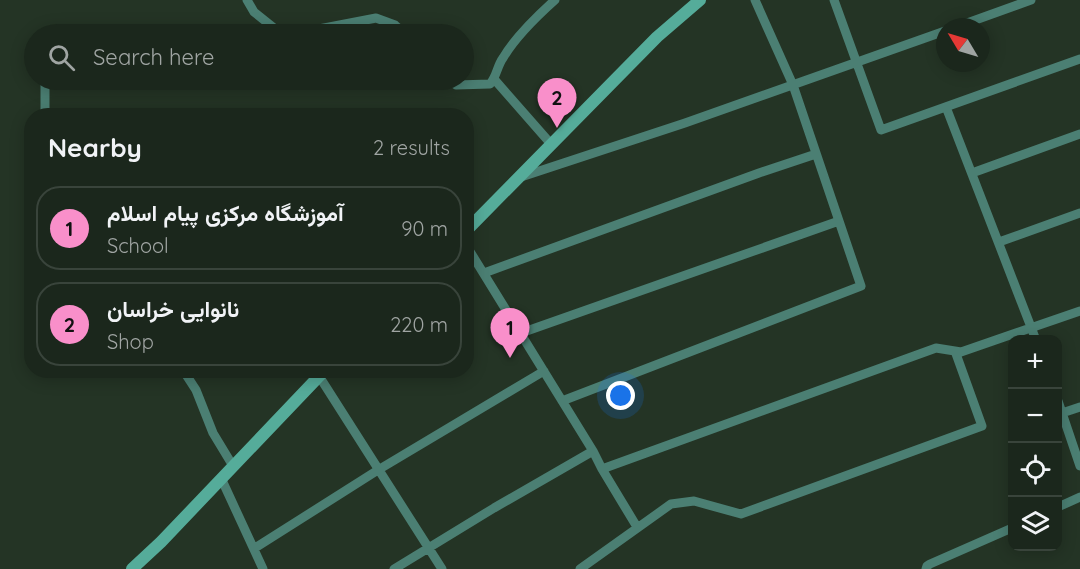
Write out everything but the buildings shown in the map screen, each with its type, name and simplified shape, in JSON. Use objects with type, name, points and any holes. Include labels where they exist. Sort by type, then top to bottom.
[{"type":"main road","points":[[474,223],[657,37],[700,0]]},
{"type":"main road","points":[[132,569],[161,542],[317,378]]},
{"type":"street","points":[[247,0],[254,12],[269,24]]},
{"type":"street","points":[[474,84],[490,84],[502,58],[530,23],[555,0]]},
{"type":"street","points":[[562,401],[861,286],[793,85],[755,0]]},
{"type":"street","points":[[834,0],[881,129],[1080,59]]},
{"type":"street","points":[[981,18],[1030,0]]},
{"type":"street","points":[[344,24],[376,18],[392,24]]},
{"type":"street","points":[[519,177],[685,123],[936,34]]},
{"type":"street","points":[[494,79],[552,144]]},
{"type":"street","points":[[45,90],[45,108]]},
{"type":"street","points":[[946,107],[1035,335]]},
{"type":"street","points":[[972,173],[1080,134]]},
{"type":"street","points":[[484,273],[816,154]]},
{"type":"street","points":[[999,242],[1080,213]]},
{"type":"street","points":[[521,333],[839,221]]},
{"type":"street","points":[[474,257],[637,527]]},
{"type":"street","points":[[602,469],[936,348],[961,352],[1080,311]]},
{"type":"street","points":[[580,569],[671,504],[694,501],[741,514],[982,426],[955,351]]},
{"type":"street","points":[[255,548],[378,470],[544,371]]},
{"type":"street","points":[[188,378],[196,390],[213,433],[232,466]]},
{"type":"street","points":[[325,378],[378,470],[442,569]]},
{"type":"street","points":[[1080,407],[1062,413],[1080,466]]},
{"type":"street","points":[[394,569],[593,451]]},
{"type":"street","points":[[221,478],[263,569]]},
{"type":"street","points":[[1062,505],[1080,497]]},
{"type":"street","points":[[926,569],[930,564],[1008,530]]},
{"type":"place","name":"نانوایی خراسان","points":[[557,128]]},
{"type":"place","name":"آموزشگاه مرکزی پیام اسلام","points":[[510,358]]}]
